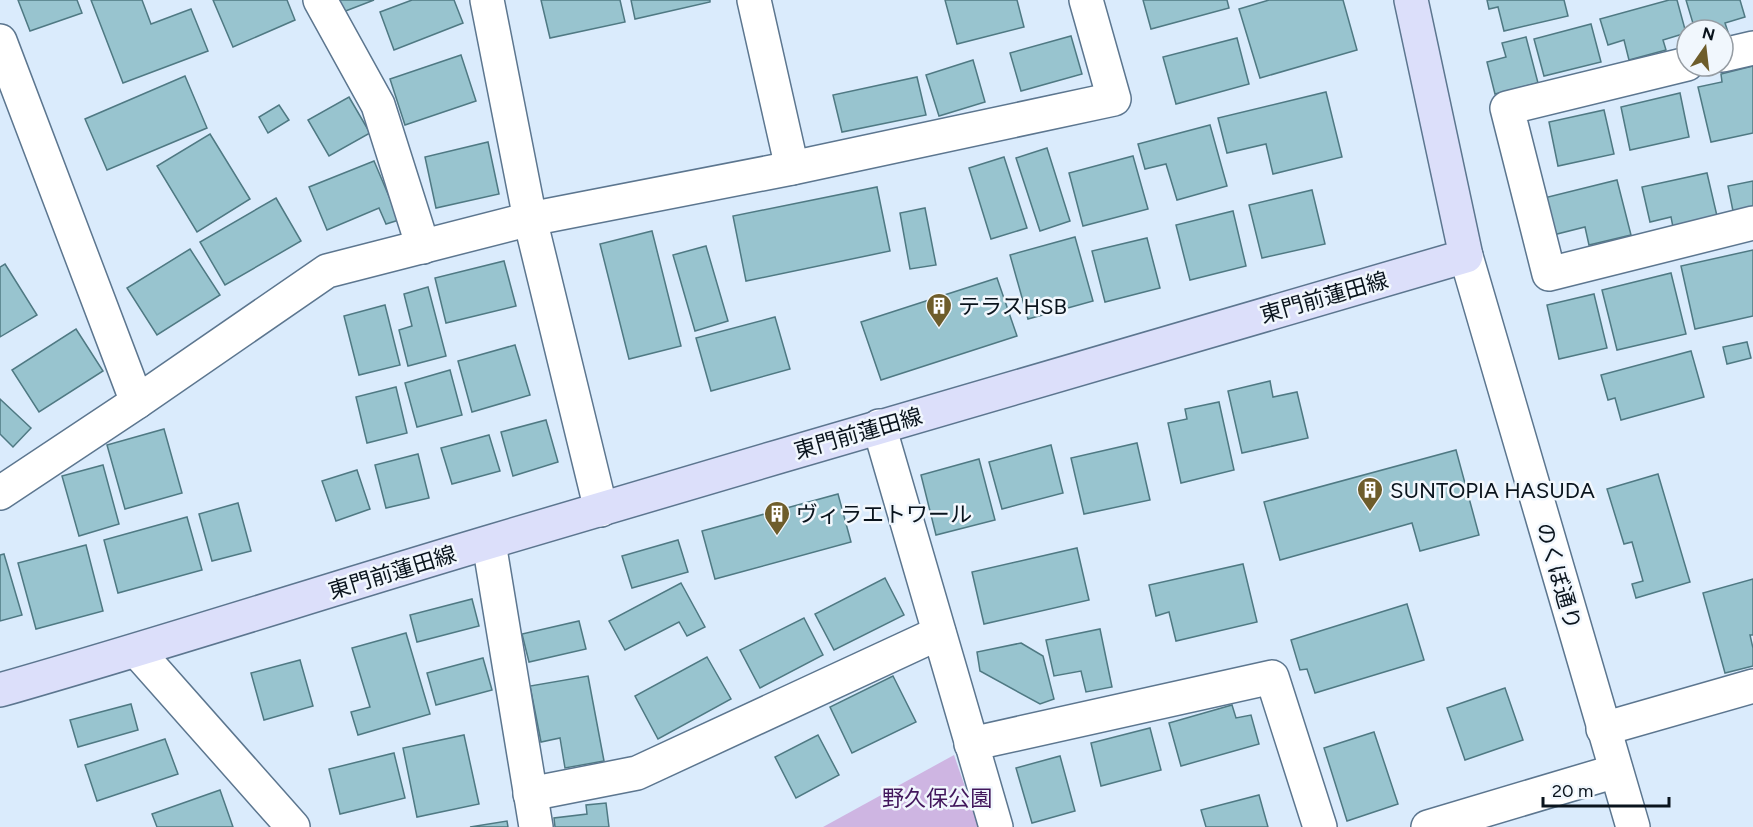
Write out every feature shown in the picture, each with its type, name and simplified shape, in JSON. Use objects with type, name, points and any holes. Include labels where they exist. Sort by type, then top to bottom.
[{"type":"main road","points":[[1411,0],[1466,256]]},
{"type":"main road","name":"東門前蓮田線","points":[[0,690],[879,426],[1466,256]]},
{"type":"street","points":[[320,0],[378,105],[423,247]]},
{"type":"street","points":[[487,0],[530,219],[601,510]]},
{"type":"street","points":[[754,0],[792,168]]},
{"type":"street","points":[[0,493],[327,271],[530,219],[792,168],[1114,99],[1086,0]]},
{"type":"street","points":[[0,41],[137,402]]},
{"type":"street","points":[[1735,52],[1753,48]]},
{"type":"street","points":[[1675,67],[1507,108],[1549,274],[1753,223]]},
{"type":"street","name":"のくぼ通り","points":[[1466,256],[1633,827]]},
{"type":"street","points":[[879,426],[996,827]]},
{"type":"street","points":[[489,543],[536,827]]},
{"type":"street","points":[[530,794],[638,773],[939,633]]},
{"type":"street","points":[[136,651],[293,827]]},
{"type":"street","points":[[971,744],[1272,677],[1320,827]]},
{"type":"street","points":[[1603,729],[1753,686]]},
{"type":"street","points":[[1428,827],[1616,771]]},
{"type":"green space","name":"野久保公園","points":[[954,755],[979,827],[823,827]]},
{"type":"building","points":[[18,0],[77,0],[82,13],[30,31]]},
{"type":"building","points":[[91,0],[142,0],[151,24],[191,9],[208,51],[123,83]]},
{"type":"building","points":[[213,0],[287,0],[295,20],[233,47]]},
{"type":"building","points":[[338,0],[374,0],[343,12]]},
{"type":"building","points":[[412,0],[454,0],[463,23],[394,50],[380,12]]},
{"type":"building","points":[[541,0],[620,0],[625,22],[550,38]]},
{"type":"building","points":[[631,0],[710,0],[710,2],[635,19]]},
{"type":"building","points":[[945,0],[1017,0],[1024,27],[957,44]]},
{"type":"building","points":[[1143,0],[1227,0],[1229,8],[1151,29]]},
{"type":"building","points":[[1269,0],[1343,0],[1357,50],[1260,78],[1239,9]]},
{"type":"building","points":[[1487,0],[1564,0],[1568,16],[1504,31],[1498,7],[1489,9]]},
{"type":"building","points":[[1669,0],[1677,0],[1682,18],[1675,18],[1675,36],[1663,40],[1666,50],[1629,60],[1624,40],[1608,45],[1600,19]]},
{"type":"building","points":[[1686,0],[1740,0],[1745,17],[1735,20],[1735,18],[1691,18]]},
{"type":"building","points":[[1591,24],[1601,62],[1544,76],[1534,39]]},
{"type":"building","points":[[1071,36],[1082,74],[1021,91],[1010,53]]},
{"type":"building","points":[[1526,37],[1538,83],[1495,94],[1487,62],[1506,57],[1502,43]]},
{"type":"building","points":[[1237,38],[1249,84],[1176,104],[1163,57]]},
{"type":"building","points":[[461,55],[476,101],[405,125],[390,79]]},
{"type":"building","points":[[973,60],[985,102],[939,116],[926,75]]},
{"type":"building","points":[[1753,66],[1753,133],[1711,142],[1698,87],[1722,82],[1722,78],[1735,78],[1735,70]]},
{"type":"building","points":[[185,76],[207,128],[107,170],[85,119]]},
{"type":"building","points":[[917,77],[926,115],[842,132],[833,95]]},
{"type":"building","points":[[1326,92],[1342,157],[1273,174],[1266,144],[1227,153],[1218,118]]},
{"type":"building","points":[[1680,93],[1689,137],[1630,150],[1621,107]]},
{"type":"building","points":[[349,97],[370,133],[329,156],[308,120]]},
{"type":"building","points":[[279,105],[289,120],[268,133],[259,117]]},
{"type":"building","points":[[1604,110],[1614,154],[1558,166],[1549,122]]},
{"type":"building","points":[[1210,125],[1227,186],[1177,200],[1166,164],[1145,169],[1138,144]]},
{"type":"building","points":[[210,134],[250,199],[197,232],[157,166]]},
{"type":"building","points":[[488,142],[499,194],[436,208],[425,157]]},
{"type":"building","points":[[1047,148],[1070,221],[1040,231],[1016,158]]},
{"type":"building","points":[[1133,156],[1148,209],[1083,226],[1069,173]]},
{"type":"building","points":[[1004,157],[1027,228],[991,239],[969,168]]},
{"type":"building","points":[[374,161],[399,220],[386,224],[379,208],[327,230],[309,187]]},
{"type":"building","points":[[1707,173],[1717,216],[1673,227],[1671,217],[1650,222],[1642,187]]},
{"type":"building","points":[[1617,180],[1631,235],[1589,245],[1585,227],[1553,235],[1544,198]]},
{"type":"building","points":[[1753,181],[1753,206],[1733,211],[1728,186]]},
{"type":"building","points":[[877,187],[890,251],[746,281],[733,216]]},
{"type":"building","points":[[1312,190],[1325,244],[1262,258],[1249,205]]},
{"type":"building","points":[[276,198],[301,241],[225,285],[200,242]]},
{"type":"building","points":[[925,208],[936,265],[910,269],[900,213]]},
{"type":"building","points":[[1233,211],[1246,266],[1190,280],[1176,225]]},
{"type":"building","points":[[652,231],[681,346],[629,359],[600,244]]},
{"type":"building","points":[[1075,237],[1093,301],[1028,319],[1010,255]]},
{"type":"building","points":[[1147,238],[1160,288],[1105,302],[1092,251]]},
{"type":"building","points":[[706,246],[728,321],[695,331],[673,255]]},
{"type":"building","points":[[190,249],[220,295],[157,335],[127,288]]},
{"type":"building","points":[[1753,250],[1753,316],[1695,329],[1681,266]]},
{"type":"building","points":[[504,261],[516,306],[446,323],[435,278]]},
{"type":"building","points":[[5,264],[37,315],[0,337],[0,267]]},
{"type":"building","points":[[1671,273],[1686,334],[1617,350],[1602,290]]},
{"type":"building","name":"テラスHSB","points":[[997,278],[1017,336],[881,380],[861,322]]},
{"type":"building","points":[[428,287],[446,356],[408,366],[399,330],[412,326],[404,294]]},
{"type":"building","points":[[1594,294],[1607,348],[1559,359],[1547,305]]},
{"type":"building","points":[[385,305],[400,365],[359,375],[344,316]]},
{"type":"building","points":[[775,317],[790,369],[711,391],[696,338]]},
{"type":"building","points":[[76,329],[103,371],[39,412],[12,370]]},
{"type":"building","points":[[1747,342],[1751,358],[1727,364],[1723,347]]},
{"type":"building","points":[[515,345],[530,395],[472,412],[458,361]]},
{"type":"building","points":[[1691,351],[1704,397],[1621,420],[1615,398],[1608,400],[1601,375]]},
{"type":"building","points":[[450,370],[462,415],[417,427],[405,383]]},
{"type":"building","points":[[1270,381],[1273,397],[1297,392],[1308,438],[1242,453],[1228,391]]},
{"type":"building","points":[[396,387],[407,433],[367,443],[356,397]]},
{"type":"building","points":[[0,399],[31,428],[13,447],[0,434]]},
{"type":"building","points":[[1219,402],[1234,470],[1181,483],[1168,423],[1187,419],[1185,409]]},
{"type":"building","points":[[546,420],[558,462],[513,476],[501,432]]},
{"type":"building","points":[[164,429],[182,493],[125,509],[107,445]]},
{"type":"building","points":[[489,435],[500,471],[452,484],[441,448]]},
{"type":"building","points":[[1137,443],[1150,500],[1084,514],[1071,458]]},
{"type":"building","points":[[1051,445],[1063,493],[1002,509],[989,462]]},
{"type":"building","name":"SUNTOPIA HASUDA","points":[[1456,450],[1479,535],[1420,551],[1412,523],[1280,560],[1264,502]]},
{"type":"building","points":[[418,454],[429,498],[386,508],[375,465]]},
{"type":"building","points":[[979,459],[995,520],[936,535],[921,475]]},
{"type":"building","points":[[103,465],[119,524],[79,536],[62,476]]},
{"type":"building","points":[[357,470],[370,509],[336,521],[322,481]]},
{"type":"building","points":[[1658,474],[1690,582],[1636,598],[1632,584],[1643,581],[1632,542],[1624,544],[1607,489]]},
{"type":"building","name":"ヴィラエトワール","points":[[838,494],[851,542],[715,579],[702,531]]},
{"type":"building","points":[[238,503],[251,551],[212,561],[199,514]]},
{"type":"building","points":[[187,517],[202,570],[118,593],[104,540]]},
{"type":"building","points":[[678,540],[688,572],[632,588],[622,556]]},
{"type":"building","points":[[86,545],[103,611],[36,629],[18,563]]},
{"type":"building","points":[[1077,548],[1089,600],[984,624],[972,572]]},
{"type":"building","points":[[4,554],[22,615],[0,621],[0,555]]},
{"type":"building","points":[[1243,564],[1257,622],[1176,641],[1169,612],[1156,616],[1149,585]]},
{"type":"building","points":[[885,578],[904,615],[834,650],[815,614]]},
{"type":"building","points":[[1753,579],[1753,635],[1750,635],[1753,666],[1725,673],[1703,593]]},
{"type":"building","points":[[681,583],[705,627],[687,636],[679,622],[625,650],[609,621]]},
{"type":"building","points":[[472,599],[479,626],[417,642],[410,615]]},
{"type":"building","points":[[1407,604],[1424,660],[1315,693],[1307,669],[1300,670],[1291,640]]},
{"type":"building","points":[[804,618],[823,655],[760,688],[740,650]]},
{"type":"building","points":[[579,621],[586,649],[529,662],[522,634]]},
{"type":"building","points":[[1100,629],[1112,687],[1086,692],[1081,671],[1054,676],[1046,640]]},
{"type":"building","points":[[406,633],[430,714],[358,735],[351,712],[370,707],[352,648]]},
{"type":"building","points":[[1021,643],[1043,656],[1054,699],[1040,704],[980,671],[977,652]]},
{"type":"building","points":[[707,657],[731,699],[658,739],[635,696]]},
{"type":"building","points":[[483,658],[492,690],[436,705],[427,673]]},
{"type":"building","points":[[300,660],[313,706],[264,720],[251,673]]},
{"type":"building","points":[[588,676],[604,761],[565,768],[560,738],[541,742],[530,686]]},
{"type":"building","points":[[893,676],[916,722],[852,753],[830,707]]},
{"type":"building","points":[[1505,688],[1523,740],[1465,760],[1447,708]]},
{"type":"building","points":[[131,704],[138,730],[78,747],[70,720]]},
{"type":"building","points":[[1232,705],[1236,718],[1251,715],[1259,744],[1181,766],[1169,723]]},
{"type":"building","points":[[1150,728],[1161,770],[1101,786],[1091,743]]},
{"type":"building","points":[[1374,732],[1398,804],[1347,821],[1324,748]]},
{"type":"building","points":[[464,735],[479,804],[417,817],[403,748]]},
{"type":"building","points":[[818,735],[839,775],[796,798],[775,757]]},
{"type":"building","points":[[165,739],[178,774],[97,801],[85,765]]},
{"type":"building","points":[[394,753],[405,798],[340,814],[329,769]]},
{"type":"building","points":[[1060,756],[1075,811],[1032,823],[1016,768]]},
{"type":"building","points":[[220,790],[233,827],[157,827],[152,814]]},
{"type":"building","points":[[1259,795],[1268,827],[1206,827],[1201,810]]},
{"type":"building","points":[[606,803],[609,827],[555,827],[554,818],[587,814],[586,805]]},
{"type":"building","points":[[507,821],[508,827],[470,827]]},
{"type":"place","name":"テラスHSB","points":[[939,329]]},
{"type":"place","name":"SUNTOPIA HASUDA","points":[[1370,513]]},
{"type":"place","name":"ヴィラエトワール","points":[[777,537]]}]
